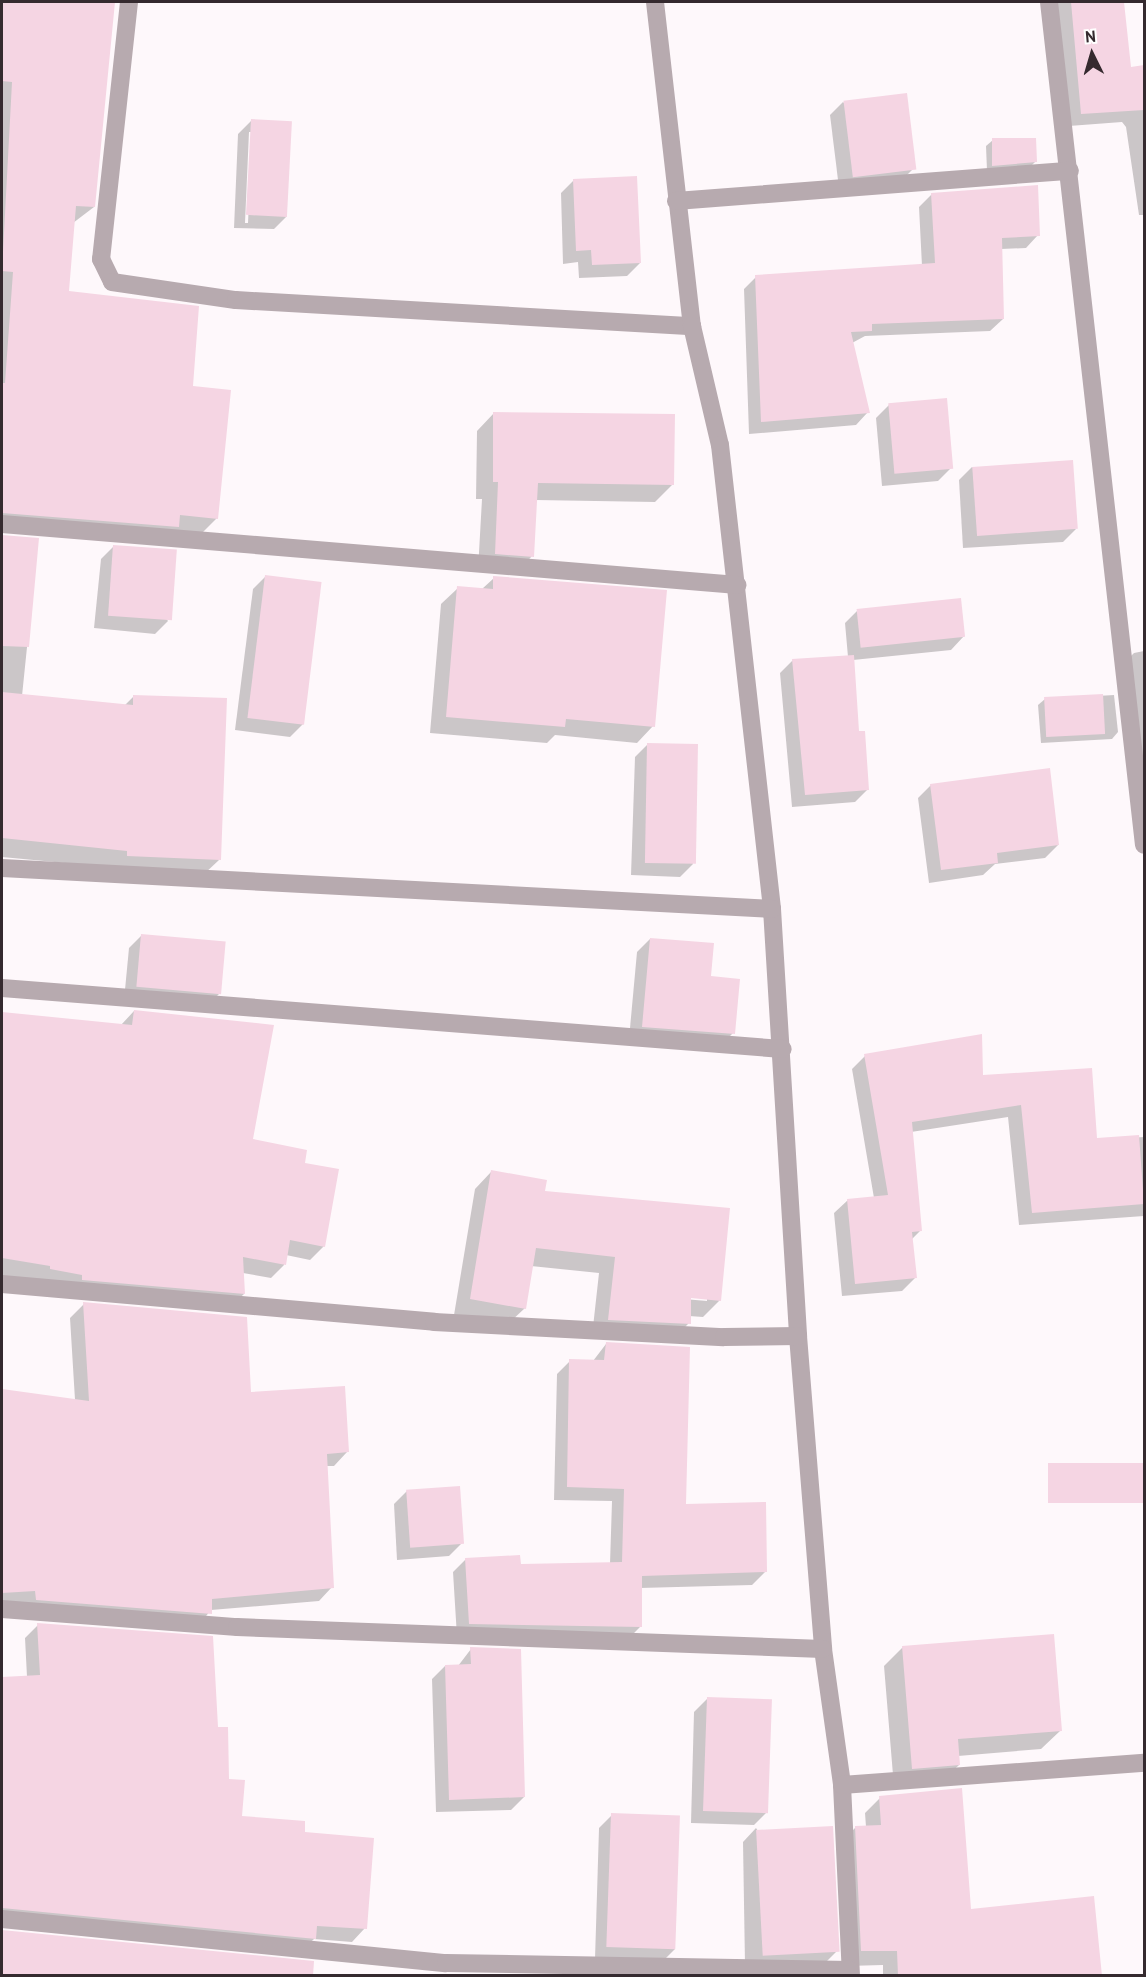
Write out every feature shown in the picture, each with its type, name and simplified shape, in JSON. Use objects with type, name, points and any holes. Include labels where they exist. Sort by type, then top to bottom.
[{"type":"street","points":[[129,2],[101,259],[112,282],[236,300],[692,326]]},
{"type":"street","points":[[2,1919],[446,1963],[850,1973],[842,1785],[823,1649],[798,1336],[783,1049],[772,909],[720,445],[692,326],[655,2]]},
{"type":"street","points":[[1049,2],[1070,171],[1144,845]]},
{"type":"street","points":[[676,201],[1070,171]]},
{"type":"street","points":[[2,524],[737,585]]},
{"type":"street","points":[[2,868],[772,909]]},
{"type":"street","points":[[2,988],[783,1049]]},
{"type":"street","points":[[2,1284],[434,1322],[724,1337],[798,1336]]},
{"type":"street","points":[[2,1610],[237,1627],[823,1649]]},
{"type":"street","points":[[842,1785],[1144,1763]]},
{"type":"building","points":[[2,2],[115,2],[95,207],[76,206],[69,291],[199,306],[193,386],[231,390],[218,519],[180,515],[179,527],[2,513],[2,383],[5,383],[13,272],[2,271],[12,82],[2,81]]},
{"type":"building","points":[[1071,2],[1124,2],[1131,67],[1144,65],[1144,110],[1081,114]]},
{"type":"building","points":[[907,93],[916,169],[853,177],[843,101]]},
{"type":"building","points":[[251,119],[292,121],[287,217],[246,215]]},
{"type":"building","points":[[992,138],[1036,138],[1037,162],[992,166]]},
{"type":"building","points":[[637,176],[641,263],[592,265],[591,250],[576,251],[573,179]]},
{"type":"building","points":[[1038,185],[1040,236],[1002,238],[1004,319],[872,324],[872,331],[851,332],[870,413],[761,422],[755,275],[935,263],[931,193]]},
{"type":"building","points":[[947,398],[953,469],[894,474],[888,403]]},
{"type":"building","points":[[493,412],[675,414],[674,485],[538,483],[534,557],[495,554],[498,482],[493,482]]},
{"type":"building","points":[[1073,460],[1078,529],[977,536],[972,467]]},
{"type":"building","points":[[2,535],[39,538],[29,647],[2,646]]},
{"type":"building","points":[[113,545],[177,549],[172,620],[108,616]]},
{"type":"building","points":[[265,575],[322,582],[304,725],[247,718]]},
{"type":"building","points":[[493,576],[667,590],[655,727],[566,719],[565,727],[446,717],[457,586],[493,589]]},
{"type":"building","points":[[961,598],[965,637],[861,648],[857,609]]},
{"type":"building","points":[[854,655],[859,731],[865,731],[869,790],[805,795],[792,659]]},
{"type":"building","points":[[2,692],[133,705],[133,695],[227,698],[221,860],[127,856],[127,851],[2,838]]},
{"type":"building","points":[[1103,694],[1105,734],[1046,737],[1044,697]]},
{"type":"building","points":[[647,743],[698,744],[696,864],[645,863]]},
{"type":"building","points":[[1050,768],[1059,845],[997,853],[998,863],[941,870],[930,784]]},
{"type":"building","points":[[141,934],[226,941],[221,994],[136,987]]},
{"type":"building","points":[[650,938],[714,943],[711,976],[740,979],[735,1034],[642,1027]]},
{"type":"building","points":[[134,1010],[274,1025],[253,1139],[307,1150],[305,1163],[339,1169],[325,1247],[290,1240],[286,1265],[243,1257],[245,1294],[82,1280],[82,1275],[50,1269],[50,1266],[2,1258],[2,1012],[132,1025]]},
{"type":"building","points":[[982,1034],[983,1075],[1092,1068],[1097,1138],[1139,1135],[1144,1204],[1032,1213],[1021,1105],[912,1122],[922,1231],[912,1232],[917,1278],[855,1284],[847,1199],[888,1195],[864,1054]]},
{"type":"building","points":[[491,1170],[547,1180],[545,1191],[730,1208],[721,1301],[691,1298],[691,1324],[608,1320],[615,1257],[536,1248],[526,1309],[470,1299]]},
{"type":"building","points":[[83,1302],[247,1317],[251,1392],[345,1386],[349,1452],[327,1454],[334,1588],[212,1599],[212,1614],[36,1600],[35,1591],[2,1593],[2,1389],[89,1401]]},
{"type":"building","points":[[606,1342],[690,1347],[686,1504],[766,1502],[767,1572],[642,1576],[642,1627],[469,1624],[465,1558],[520,1555],[521,1564],[622,1562],[624,1489],[567,1487],[569,1359],[604,1360]]},
{"type":"building","points":[[1048,1463],[1144,1463],[1144,1503],[1048,1503]]},
{"type":"building","points":[[460,1486],[464,1544],[410,1548],[406,1490]]},
{"type":"building","points":[[37,1623],[213,1636],[218,1727],[228,1727],[229,1779],[245,1780],[242,1816],[305,1821],[305,1832],[374,1838],[367,1929],[317,1926],[316,1939],[2,1908],[2,1677],[40,1675]]},
{"type":"building","points":[[1054,1634],[1062,1731],[958,1739],[960,1765],[912,1769],[902,1646]]},
{"type":"building","points":[[470,1647],[521,1649],[525,1797],[449,1800],[445,1665],[471,1664]]},
{"type":"building","points":[[707,1697],[772,1699],[768,1813],[703,1811]]},
{"type":"building","points":[[962,1788],[971,1909],[1094,1896],[1102,1976],[898,1976],[897,1951],[861,1951],[855,1826],[881,1825],[879,1796]]},
{"type":"building","points":[[611,1813],[680,1815],[675,1949],[606,1947]]},
{"type":"building","points":[[833,1826],[840,1952],[763,1956],[756,1830]]},
{"type":"building","points":[[2,1930],[314,1961],[313,1976],[2,1976]]}]
